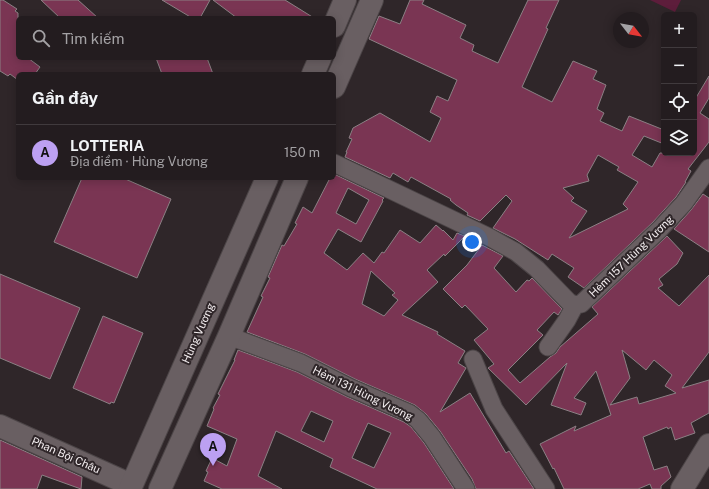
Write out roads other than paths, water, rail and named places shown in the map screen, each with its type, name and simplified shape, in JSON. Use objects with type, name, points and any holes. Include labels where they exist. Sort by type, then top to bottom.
[{"type":"main road","points":[[336,22],[346,0]]},
{"type":"main road","points":[[336,82],[372,0]]},
{"type":"main road","points":[[314,72],[319,60]]},
{"type":"main road","name":"Hùng Vương","points":[[135,488],[266,180]]},
{"type":"main road","points":[[160,489],[229,336],[296,180]]},
{"type":"main road","name":"Phan Bội Châu","points":[[0,426],[135,488]]},
{"type":"main road","points":[[682,489],[709,446]]},
{"type":"street","points":[[336,164],[489,237],[516,252],[537,270],[569,302],[575,305],[567,320],[548,346]]},
{"type":"street","name":"Hẻm 157 Hùng Vương","points":[[575,305],[581,304],[660,229],[684,203],[709,168]]},
{"type":"street","name":"Hẻm 131 Hùng Vương","points":[[229,336],[301,363],[351,388],[409,413],[418,420],[432,437],[466,489]]},
{"type":"street","points":[[473,359],[494,409],[546,489]]},
{"type":"place","name":"LOTTERIA","points":[[213,466]]}]
